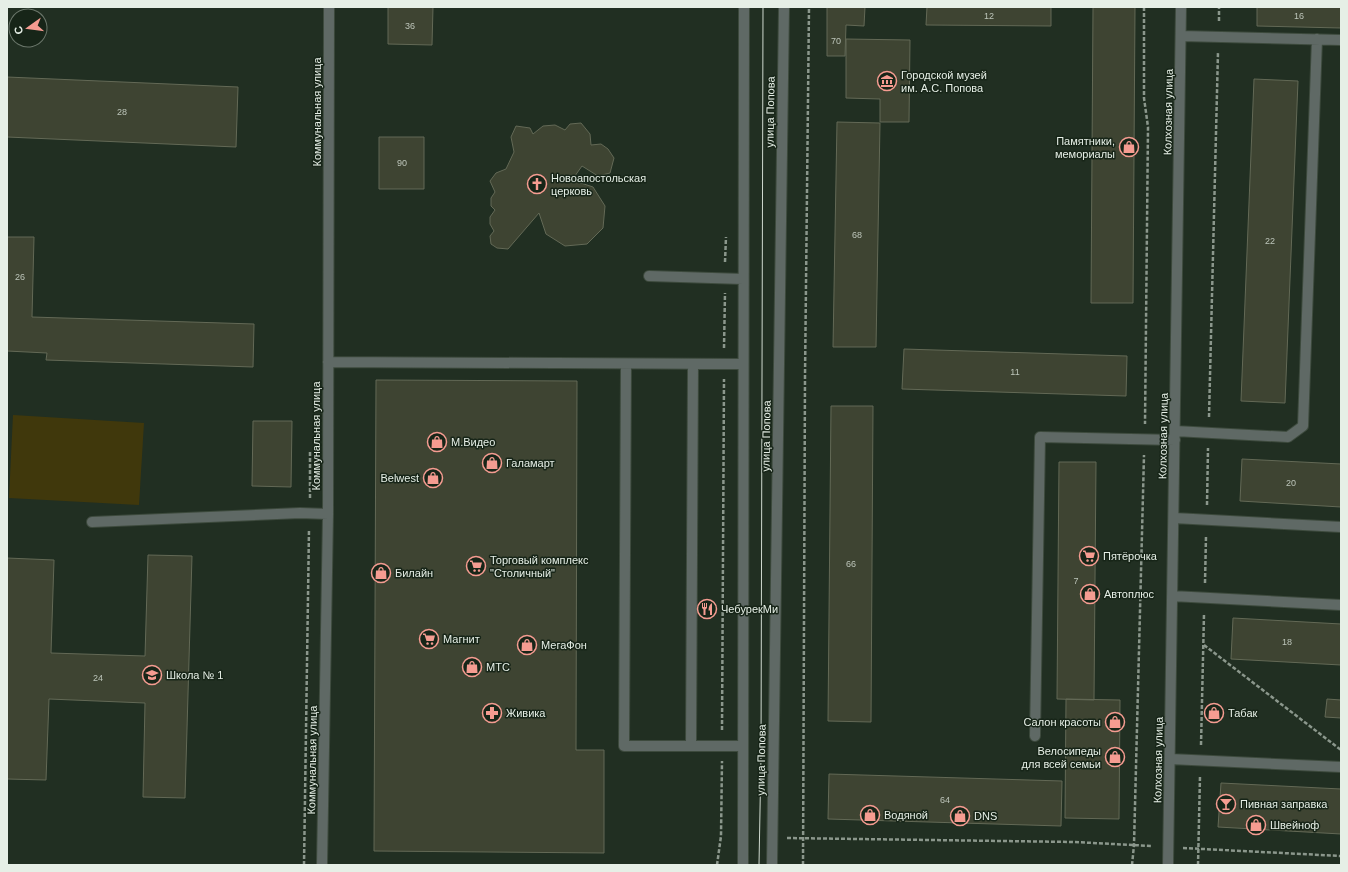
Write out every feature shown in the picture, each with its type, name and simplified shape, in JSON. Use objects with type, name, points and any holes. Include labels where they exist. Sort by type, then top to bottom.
[{"type":"street","name":"Коммунальная улица","points":[[322,865],[328,514],[329,7]]},
{"type":"street","name":"улица Попова","points":[[743,865],[744,7]]},
{"type":"street","name":"улица Попова","points":[[772,865],[784,7]]},
{"type":"street","name":"Колхозная улица","points":[[1168,865],[1181,7]]},
{"type":"street","points":[[1181,36],[1341,40]]},
{"type":"street","points":[[1035,736],[1040,437],[1288,437],[1303,426],[1317,40]]},
{"type":"street","points":[[649,276],[743,280]]},
{"type":"street","points":[[328,362],[743,364]]},
{"type":"street","points":[[626,364],[624,746],[743,746]]},
{"type":"street","points":[[691,746],[693,364]]},
{"type":"street","points":[[92,522],[310,513],[328,514]]},
{"type":"street","points":[[1174,518],[1341,527]]},
{"type":"street","points":[[1172,596],[1341,605]]},
{"type":"street","points":[[1170,759],[1341,767]]},
{"type":"path","points":[[803,865],[809,7]]},
{"type":"path","points":[[716,865],[721,836],[726,231]]},
{"type":"path","points":[[304,865],[310,450]]},
{"type":"path","points":[[1204,645],[1341,750]]},
{"type":"path","points":[[721,836],[743,837]]},
{"type":"path","points":[[772,837],[1074,842],[1341,856]]},
{"type":"path","points":[[1198,849],[1198,865]]},
{"type":"shaded area","points":[[13,415],[144,423],[139,505],[9,498]]},
{"type":"building","points":[[388,7],[433,7],[432,45],[388,44]]},
{"type":"building","points":[[827,7],[865,7],[864,26],[846,25],[845,56],[827,56]]},
{"type":"building","points":[[927,7],[1051,7],[1051,26],[926,25]]},
{"type":"building","points":[[1093,7],[1135,7],[1133,303],[1091,303]]},
{"type":"building","points":[[1257,7],[1341,7],[1341,28],[1257,26]]},
{"type":"building","points":[[846,39],[910,40],[909,122],[880,122],[880,99],[846,98]]},
{"type":"building","points":[[7,77],[238,87],[236,147],[7,137]]},
{"type":"building","points":[[1254,79],[1298,81],[1285,403],[1241,401]]},
{"type":"building","points":[[837,122],[880,123],[876,347],[833,347]]},
{"type":"building","name":"Новоапостольская церковь","points":[[581,123],[590,134],[591,145],[601,144],[608,149],[614,158],[610,173],[598,176],[582,166],[572,180],[593,187],[605,206],[603,228],[587,244],[565,246],[546,234],[539,213],[508,249],[497,248],[491,244],[490,236],[494,231],[490,224],[490,217],[495,210],[491,206],[491,198],[495,192],[490,181],[496,173],[506,169],[514,152],[511,137],[516,126],[530,128],[533,134],[543,126],[555,125],[565,130],[570,124]]},
{"type":"building","points":[[379,137],[424,137],[424,189],[379,189]]},
{"type":"building","points":[[7,237],[34,237],[32,317],[254,324],[253,367],[46,360],[47,353],[7,351]]},
{"type":"building","points":[[904,349],[1127,356],[1126,396],[902,389]]},
{"type":"building","name":"Торговый комплекс \"Столичный\"","points":[[376,380],[577,381],[576,750],[604,750],[604,853],[374,851]]},
{"type":"building","points":[[831,406],[873,406],[871,722],[828,721]]},
{"type":"building","points":[[253,421],[292,421],[291,487],[252,486]]},
{"type":"building","points":[[1242,459],[1341,464],[1341,507],[1240,501]]},
{"type":"building","points":[[1059,462],[1096,462],[1094,700],[1057,699]]},
{"type":"building","points":[[148,555],[192,556],[185,798],[143,797],[145,703],[49,699],[46,780],[7,779],[7,558],[54,560],[51,653],[145,656]]},
{"type":"building","points":[[1233,618],[1341,624],[1341,665],[1231,659]]},
{"type":"building","points":[[1066,699],[1120,700],[1119,819],[1065,818]]},
{"type":"building","points":[[1327,699],[1341,700],[1341,718],[1325,717]]},
{"type":"building","name":"Табак","points":[[1209,705],[1220,706],[1220,720],[1208,720]]},
{"type":"building","points":[[829,774],[1062,781],[1061,826],[828,819]]},
{"type":"building","points":[[1221,783],[1341,789],[1341,834],[1218,827]]},
{"type":"tram line","points":[[759,865],[761,756],[763,7]]},
{"type":"place","name":"Городской музей им. А.С. Попова","points":[[887,81]]},
{"type":"place","name":"Памятники, мемориалы","points":[[1129,147]]},
{"type":"place","name":"Новоапостольская церковь","points":[[537,184]]},
{"type":"place","name":"М.Видео","points":[[437,442]]},
{"type":"place","name":"Галамарт","points":[[492,463]]},
{"type":"place","name":"Belwest","points":[[433,478]]},
{"type":"place","name":"Пятёрочка","points":[[1089,556]]},
{"type":"place","name":"Торговый комплекс \"Столичный\"","points":[[476,566]]},
{"type":"place","name":"Билайн","points":[[381,573]]},
{"type":"place","name":"Автоплюс","points":[[1090,594]]},
{"type":"place","name":"ЧебурекМи","points":[[707,609]]},
{"type":"place","name":"Магнит","points":[[429,639]]},
{"type":"place","name":"МегаФон","points":[[527,645]]},
{"type":"place","name":"МТС","points":[[472,667]]},
{"type":"place","name":"Школа № 1","points":[[152,675]]},
{"type":"place","name":"Живика","points":[[492,713]]},
{"type":"place","name":"Табак","points":[[1214,713]]},
{"type":"place","name":"Салон красоты","points":[[1115,722]]},
{"type":"place","name":"Велосипеды для всей семьи","points":[[1115,757]]},
{"type":"place","name":"Пивная заправка","points":[[1226,804]]},
{"type":"place","name":"Водяной","points":[[870,815]]},
{"type":"place","name":"DNS","points":[[960,816]]},
{"type":"place","name":"Швейноф","points":[[1256,825]]}]
